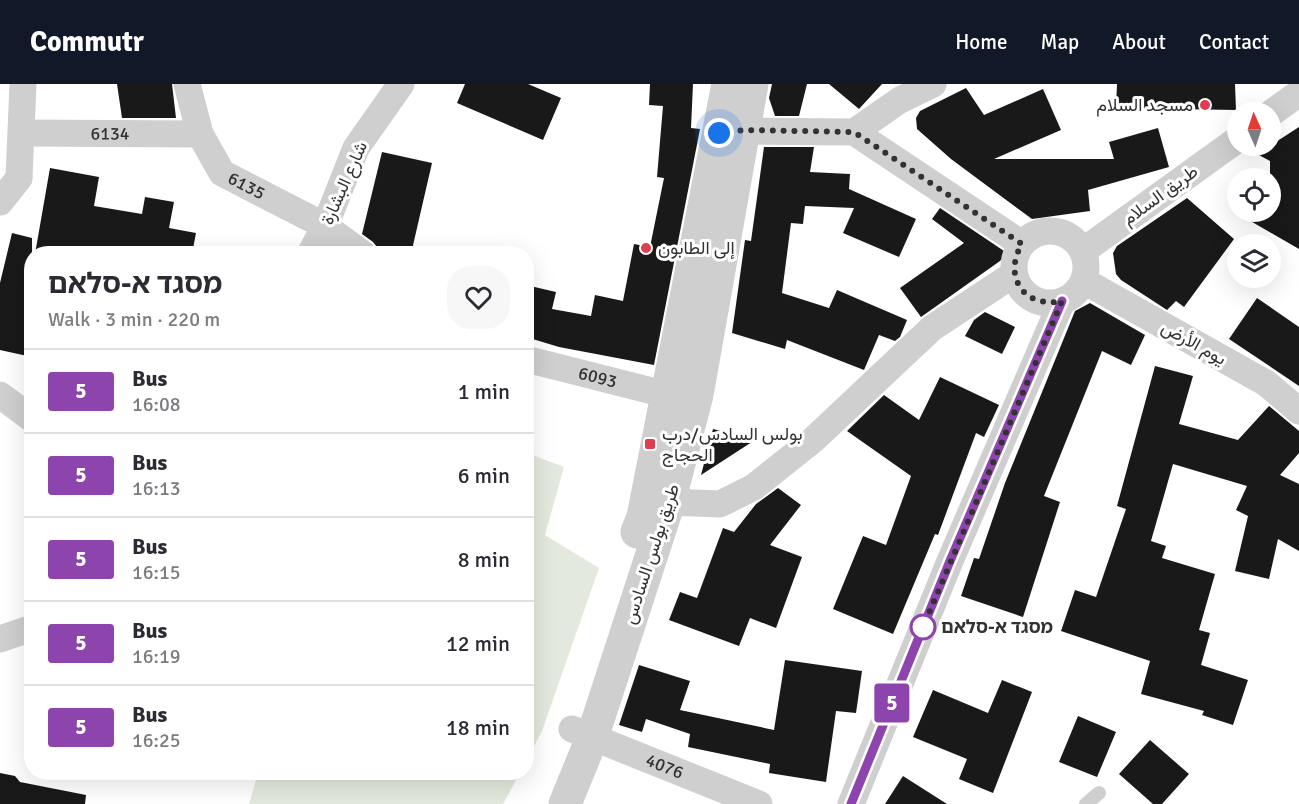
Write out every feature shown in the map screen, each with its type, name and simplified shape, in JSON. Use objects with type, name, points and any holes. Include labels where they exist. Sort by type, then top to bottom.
[{"type":"street","points":[[0,202],[22,133],[23,84]]},
{"type":"street","name":"6135","points":[[186,84],[200,134],[222,173],[326,226]]},
{"type":"street","name":"شارع البشارة","points":[[315,246],[326,226],[356,148],[401,84]]},
{"type":"street","name":"طريق بولس السادس","points":[[565,804],[582,734],[697,394],[732,132],[728,84]]},
{"type":"street","name":"طريق بولس السادس","points":[[656,510],[668,394],[732,132],[752,84]]},
{"type":"street","points":[[854,132],[900,100],[933,84]]},
{"type":"street","points":[[1281,106],[1299,93]]},
{"type":"street","points":[[732,132],[854,132],[1022,244]]},
{"type":"street","name":"6134","points":[[22,133],[200,134]]},
{"type":"street","name":"طريق السلام","points":[[1083,251],[1227,147]]},
{"type":"street","points":[[326,226],[352,246]]},
{"type":"street","points":[[1046,231],[1059,232],[1076,241],[1083,251],[1087,269],[1084,281],[1073,295],[1051,304],[1033,298],[1019,286],[1014,274],[1016,255],[1022,244],[1034,235],[1046,231]]},
{"type":"street","points":[[656,510],[720,504],[754,487],[813,440],[932,328],[1014,274]]},
{"type":"street","name":"يوم الأرض","points":[[1084,281],[1266,383],[1299,411]]},
{"type":"street","points":[[851,804],[950,561],[1062,301]]},
{"type":"street","name":"6093","points":[[534,361],[668,394]]},
{"type":"street","points":[[0,395],[24,413]]},
{"type":"street","points":[[0,639],[24,631]]},
{"type":"street","name":"طريق بولس السادس","points":[[542,804],[582,734]]},
{"type":"street","name":"4076","points":[[582,734],[759,804]]},
{"type":"lane","points":[[1086,804],[1099,793]]},
{"type":"shaded area","points":[[534,456],[564,467],[545,535],[599,568],[542,731],[534,746]]},
{"type":"shaded area","points":[[256,780],[516,780],[503,804],[249,804]]},
{"type":"building","points":[[117,84],[172,84],[176,118],[122,118]]},
{"type":"building","points":[[465,84],[528,84],[561,98],[543,140],[457,103]]},
{"type":"building","points":[[650,84],[693,84],[691,128],[700,129],[654,365],[559,347],[534,339],[534,287],[556,292],[552,309],[591,316],[595,295],[623,301],[634,244],[650,247],[664,178],[657,177],[663,106],[649,105]]},
{"type":"building","points":[[772,84],[807,84],[799,116],[775,116],[769,98]]},
{"type":"building","points":[[829,84],[882,84],[859,109]]},
{"type":"building","points":[[1117,84],[1235,84],[1236,102],[1227,102],[1227,110],[1116,108]]},
{"type":"building","points":[[966,88],[984,115],[1043,89],[1061,130],[994,159],[1114,159],[1109,142],[1158,128],[1169,167],[1088,190],[1090,211],[1032,219],[951,159],[917,129],[916,118],[920,111]]},
{"type":"building","points":[[1299,127],[1299,249],[1281,239],[1281,234],[1273,234],[1252,222],[1281,222],[1281,168],[1270,168],[1270,161],[1261,156],[1281,156],[1281,139]]},
{"type":"building","points":[[764,147],[814,147],[810,172],[850,174],[849,189],[916,219],[899,257],[843,233],[854,208],[805,206],[803,224],[791,223],[782,293],[829,308],[837,290],[907,320],[900,337],[895,341],[879,335],[864,370],[787,340],[785,349],[732,333],[745,240],[751,241]]},
{"type":"building","points":[[382,152],[432,163],[413,246],[376,246],[362,234]]},
{"type":"building","points":[[50,168],[99,177],[94,206],[142,214],[145,197],[174,202],[169,228],[196,233],[194,246],[36,246]]},
{"type":"building","points":[[1187,198],[1228,234],[1227,249],[1184,307],[1176,301],[1167,310],[1121,280],[1116,274],[1113,253],[1117,246]]},
{"type":"building","points":[[940,208],[1007,253],[1000,261],[921,317],[900,288],[964,243],[932,219]]},
{"type":"building","points":[[12,233],[32,238],[32,246],[24,246],[24,355],[0,350],[0,283]]},
{"type":"building","points":[[1257,298],[1299,327],[1299,386],[1229,339]]},
{"type":"building","points":[[1090,303],[1145,335],[1131,365],[1102,351],[1044,496],[1060,502],[1023,617],[961,596],[974,558],[979,559],[1005,483],[1075,311]]},
{"type":"building","points":[[985,312],[1015,327],[1002,354],[965,336],[974,320]]},
{"type":"building","points":[[1155,366],[1193,376],[1179,424],[1238,440],[1269,406],[1299,431],[1299,453],[1280,475],[1299,484],[1299,551],[1278,539],[1269,579],[1235,571],[1248,516],[1236,510],[1247,486],[1173,464],[1151,541],[1166,546],[1162,558],[1215,574],[1199,630],[1210,633],[1201,665],[1248,680],[1233,725],[1202,715],[1204,711],[1141,694],[1150,661],[1061,631],[1075,590],[1096,597],[1126,509],[1117,506]]},
{"type":"building","points":[[940,377],[999,405],[984,437],[976,433],[938,535],[935,534],[893,634],[833,609],[863,536],[886,545],[911,476],[847,431],[884,395],[919,420]]},
{"type":"building","points":[[713,429],[755,440],[701,475]]},
{"type":"building","points":[[778,488],[801,505],[770,545],[802,557],[776,628],[750,618],[739,646],[669,620],[680,592],[697,598],[723,528],[734,532],[756,504]]},
{"type":"building","points":[[785,660],[862,671],[856,713],[836,711],[826,782],[769,773],[770,764],[688,747],[690,734],[646,719],[642,732],[619,725],[639,665],[690,681],[680,710],[774,730]]},
{"type":"building","points":[[1002,680],[1032,692],[993,793],[959,779],[967,759],[913,737],[933,690],[988,713]]},
{"type":"building","points":[[1078,716],[1116,732],[1097,777],[1059,762]]},
{"type":"building","points":[[1150,740],[1189,774],[1162,804],[1153,804],[1119,774]]},
{"type":"building","points":[[0,773],[15,776],[20,782],[86,795],[85,804],[0,804]]},
{"type":"building","points":[[903,776],[947,804],[885,804]]},
{"type":"bus line","name":"5","points":[[851,804],[950,561],[1062,301]]},
{"type":"place","name":"مسجد السلام","points":[[1205,105]]},
{"type":"place","name":"إلى الطابون","points":[[646,248]]},
{"type":"place","name":"بولس السادس/درب الحجاج","points":[[650,444]]},
{"type":"place","name":"מסגד א-סלאם","points":[[923,627]]},
{"type":"route","points":[[719,133],[744,130],[854,132],[1022,244],[1016,255],[1014,267],[1019,286],[1038,302],[1051,304],[1062,301],[923,627]]}]
